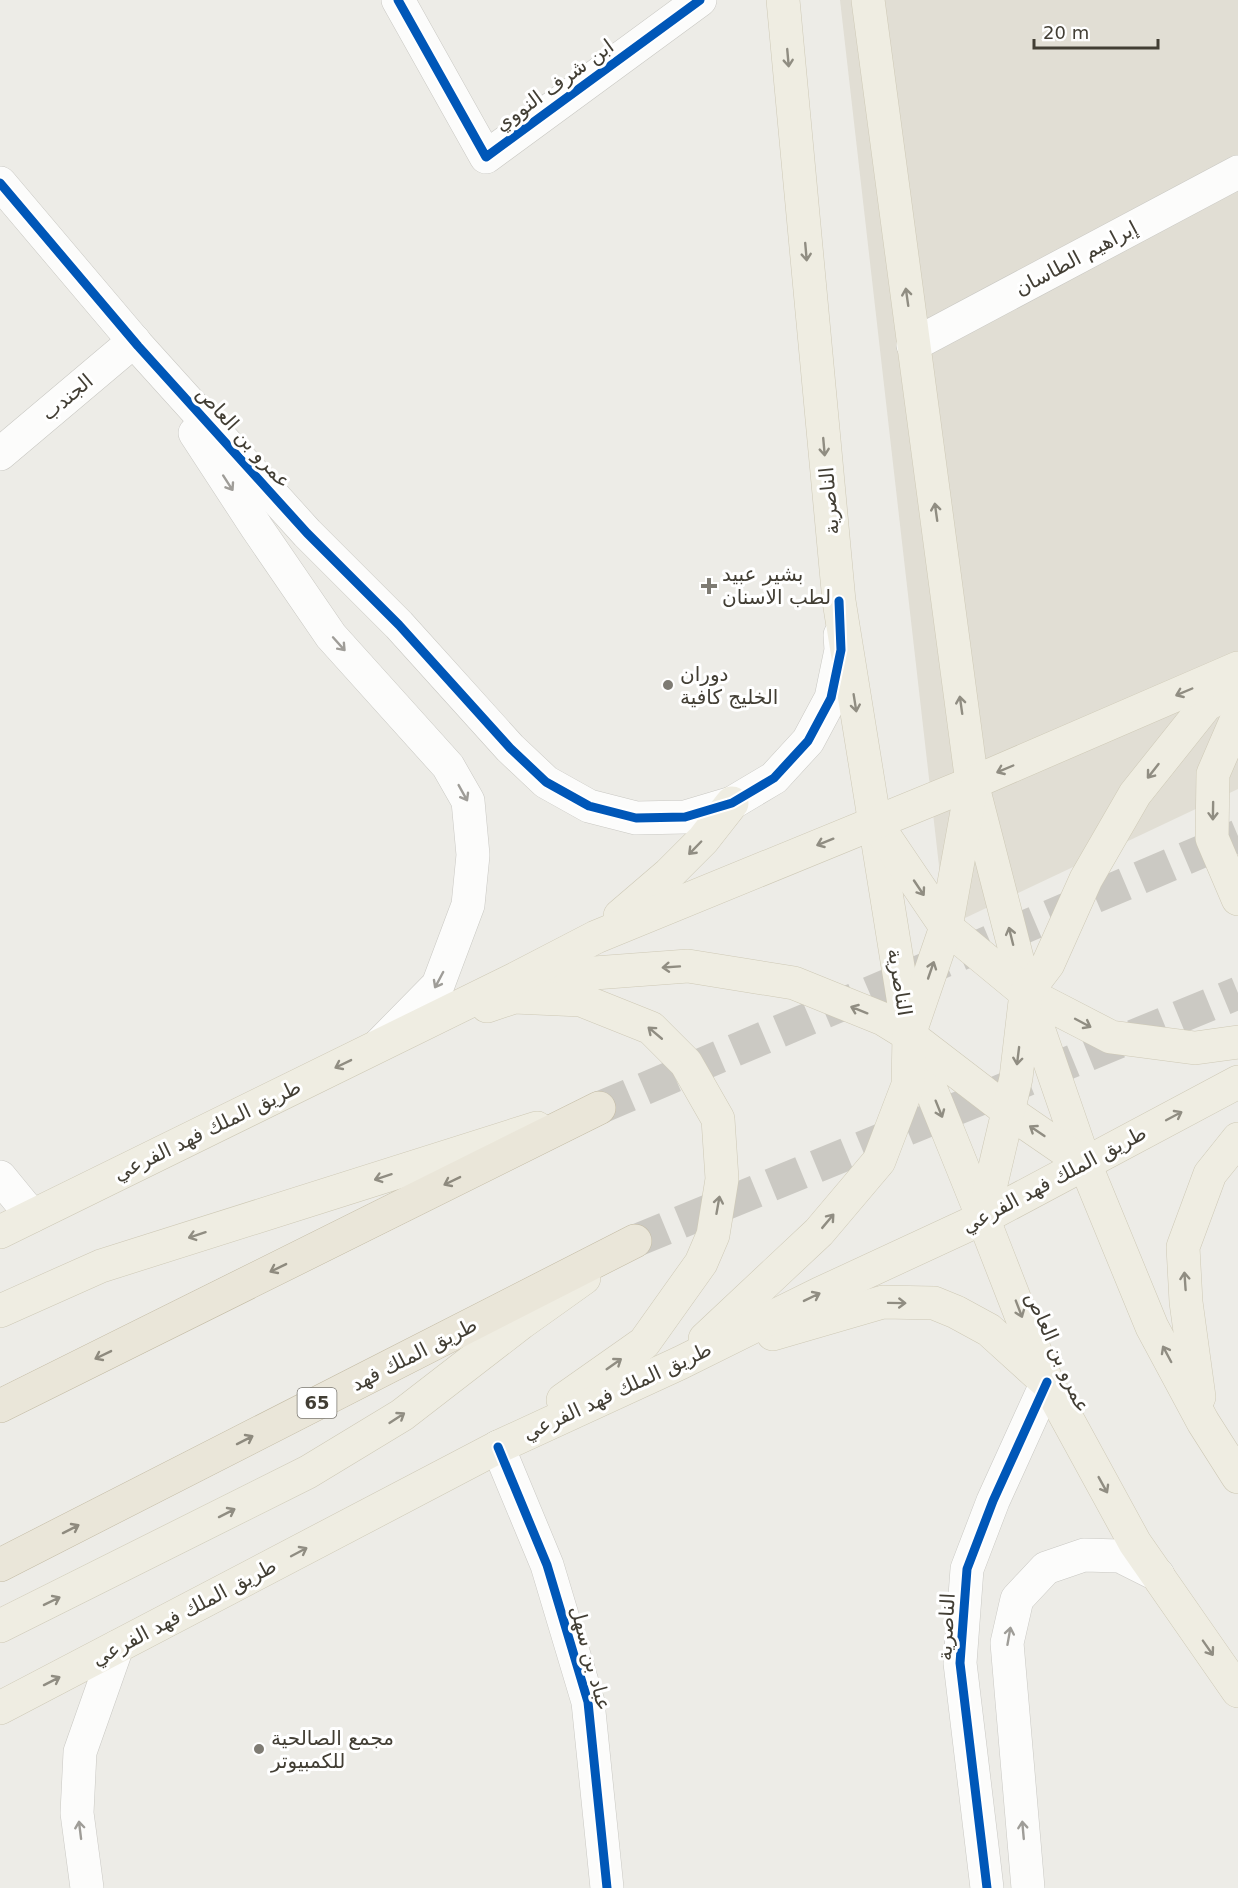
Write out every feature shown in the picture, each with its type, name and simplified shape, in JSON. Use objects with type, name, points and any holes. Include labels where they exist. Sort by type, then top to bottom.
[{"type":"highway","points":[[0,1406],[599,1108]]},
{"type":"highway","name":"طريق الملك فهد","points":[[0,1565],[635,1241]]},
{"type":"main road","name":"الناصرية","points":[[783,0],[839,601],[909,1035]]},
{"type":"main road","points":[[868,0],[972,783],[1026,993],[1085,1164],[1152,1327],[1203,1422],[1238,1477]]},
{"type":"main road","name":"طريق الملك فهد الفرعي","points":[[0,1232],[596,937],[972,783],[1238,668]]},
{"type":"main road","points":[[983,1218],[1016,1078],[1026,993],[1048,964],[1086,879],[1135,794],[1206,705],[1238,686]]},
{"type":"main road","points":[[1238,716],[1213,774],[1212,838],[1238,898]]},
{"type":"main road","points":[[680,1363],[819,1232],[879,1161],[908,1085],[909,1035],[946,927],[972,783]]},
{"type":"main road","points":[[596,937],[669,874],[703,840],[732,803]]},
{"type":"main road","points":[[875,822],[946,927],[1026,993],[1111,1037],[1195,1048],[1238,1042]]},
{"type":"main road","points":[[515,979],[688,966],[794,983],[883,1019],[909,1035],[1008,1111],[1085,1164]]},
{"type":"main road","points":[[383,1044],[514,997],[581,1000],[651,1028],[686,1063],[718,1119],[722,1179],[712,1235],[701,1263],[644,1343],[498,1447]]},
{"type":"main road","name":"عمرو بن العاص","points":[[909,1035],[1047,1383],[1135,1543],[1238,1691]]},
{"type":"main road","name":"طريق الملك فهد الفرعي","points":[[0,1708],[498,1447],[983,1218],[1238,1082]]},
{"type":"main road","points":[[0,1311],[101,1266],[599,1108]]},
{"type":"main road","points":[[1203,1422],[1190,1339],[1182,1247],[1210,1174],[1238,1138]]},
{"type":"main road","points":[[0,1626],[308,1472],[402,1415],[521,1323],[635,1241]]},
{"type":"main road","points":[[680,1363],[883,1302],[934,1303],[989,1330],[1047,1383]]},
{"type":"street","name":"ابن شرف النووي","points":[[398,0],[486,156],[700,0]]},
{"type":"street","name":"إبراهيم الطاسان","points":[[913,345],[1238,172]]},
{"type":"street","name":"عمرو بن العاص","points":[[0,183],[136,344],[307,533],[399,625],[472,706],[546,782],[589,806],[636,819],[685,817],[732,803],[774,778],[808,741],[831,698],[841,650],[839,601]]},
{"type":"street","name":"الجندب","points":[[0,454],[136,344]]},
{"type":"street","points":[[136,344],[257,528],[332,636],[448,766],[468,801],[473,855],[468,905],[438,985],[383,1044]]},
{"type":"street","points":[[0,1177],[32,1216]]},
{"type":"street","name":"الناصرية","points":[[987,1888],[960,1663],[967,1569],[993,1501],[1047,1383]]},
{"type":"street","name":"عباد بن سهل","points":[[498,1447],[547,1565],[588,1702],[607,1888]]},
{"type":"street","points":[[1028,1888],[1007,1643],[1017,1599],[1046,1568],[1084,1555],[1120,1557],[1158,1575]]},
{"type":"street","points":[[87,1888],[77,1813],[80,1752],[117,1647]]},
{"type":"shaded area","points":[[840,0],[1238,0],[1238,789],[946,927]]},
{"type":"tunnel","points":[[599,1108],[1238,836]]},
{"type":"tunnel","points":[[635,1241],[1238,993]]},
{"type":"cycle path","points":[[398,0],[486,157],[700,0]]},
{"type":"cycle path","points":[[0,183],[138,346],[307,533],[399,625],[510,748],[546,782],[589,806],[636,818],[685,817],[732,803],[774,778],[808,741],[831,698],[841,650],[839,601]]},
{"type":"cycle path","points":[[987,1888],[960,1663],[967,1569],[993,1501],[1047,1382]]},
{"type":"cycle path","points":[[498,1447],[547,1565],[588,1702],[607,1888]]},
{"type":"place","name":"بشير عبيد لطب الاسنان","points":[[709,586]]},
{"type":"place","name":"دوران الخليج كافية","points":[[668,685]]},
{"type":"place","name":"مجمع الصالحية للكمبيوتر","points":[[259,1749]]}]
